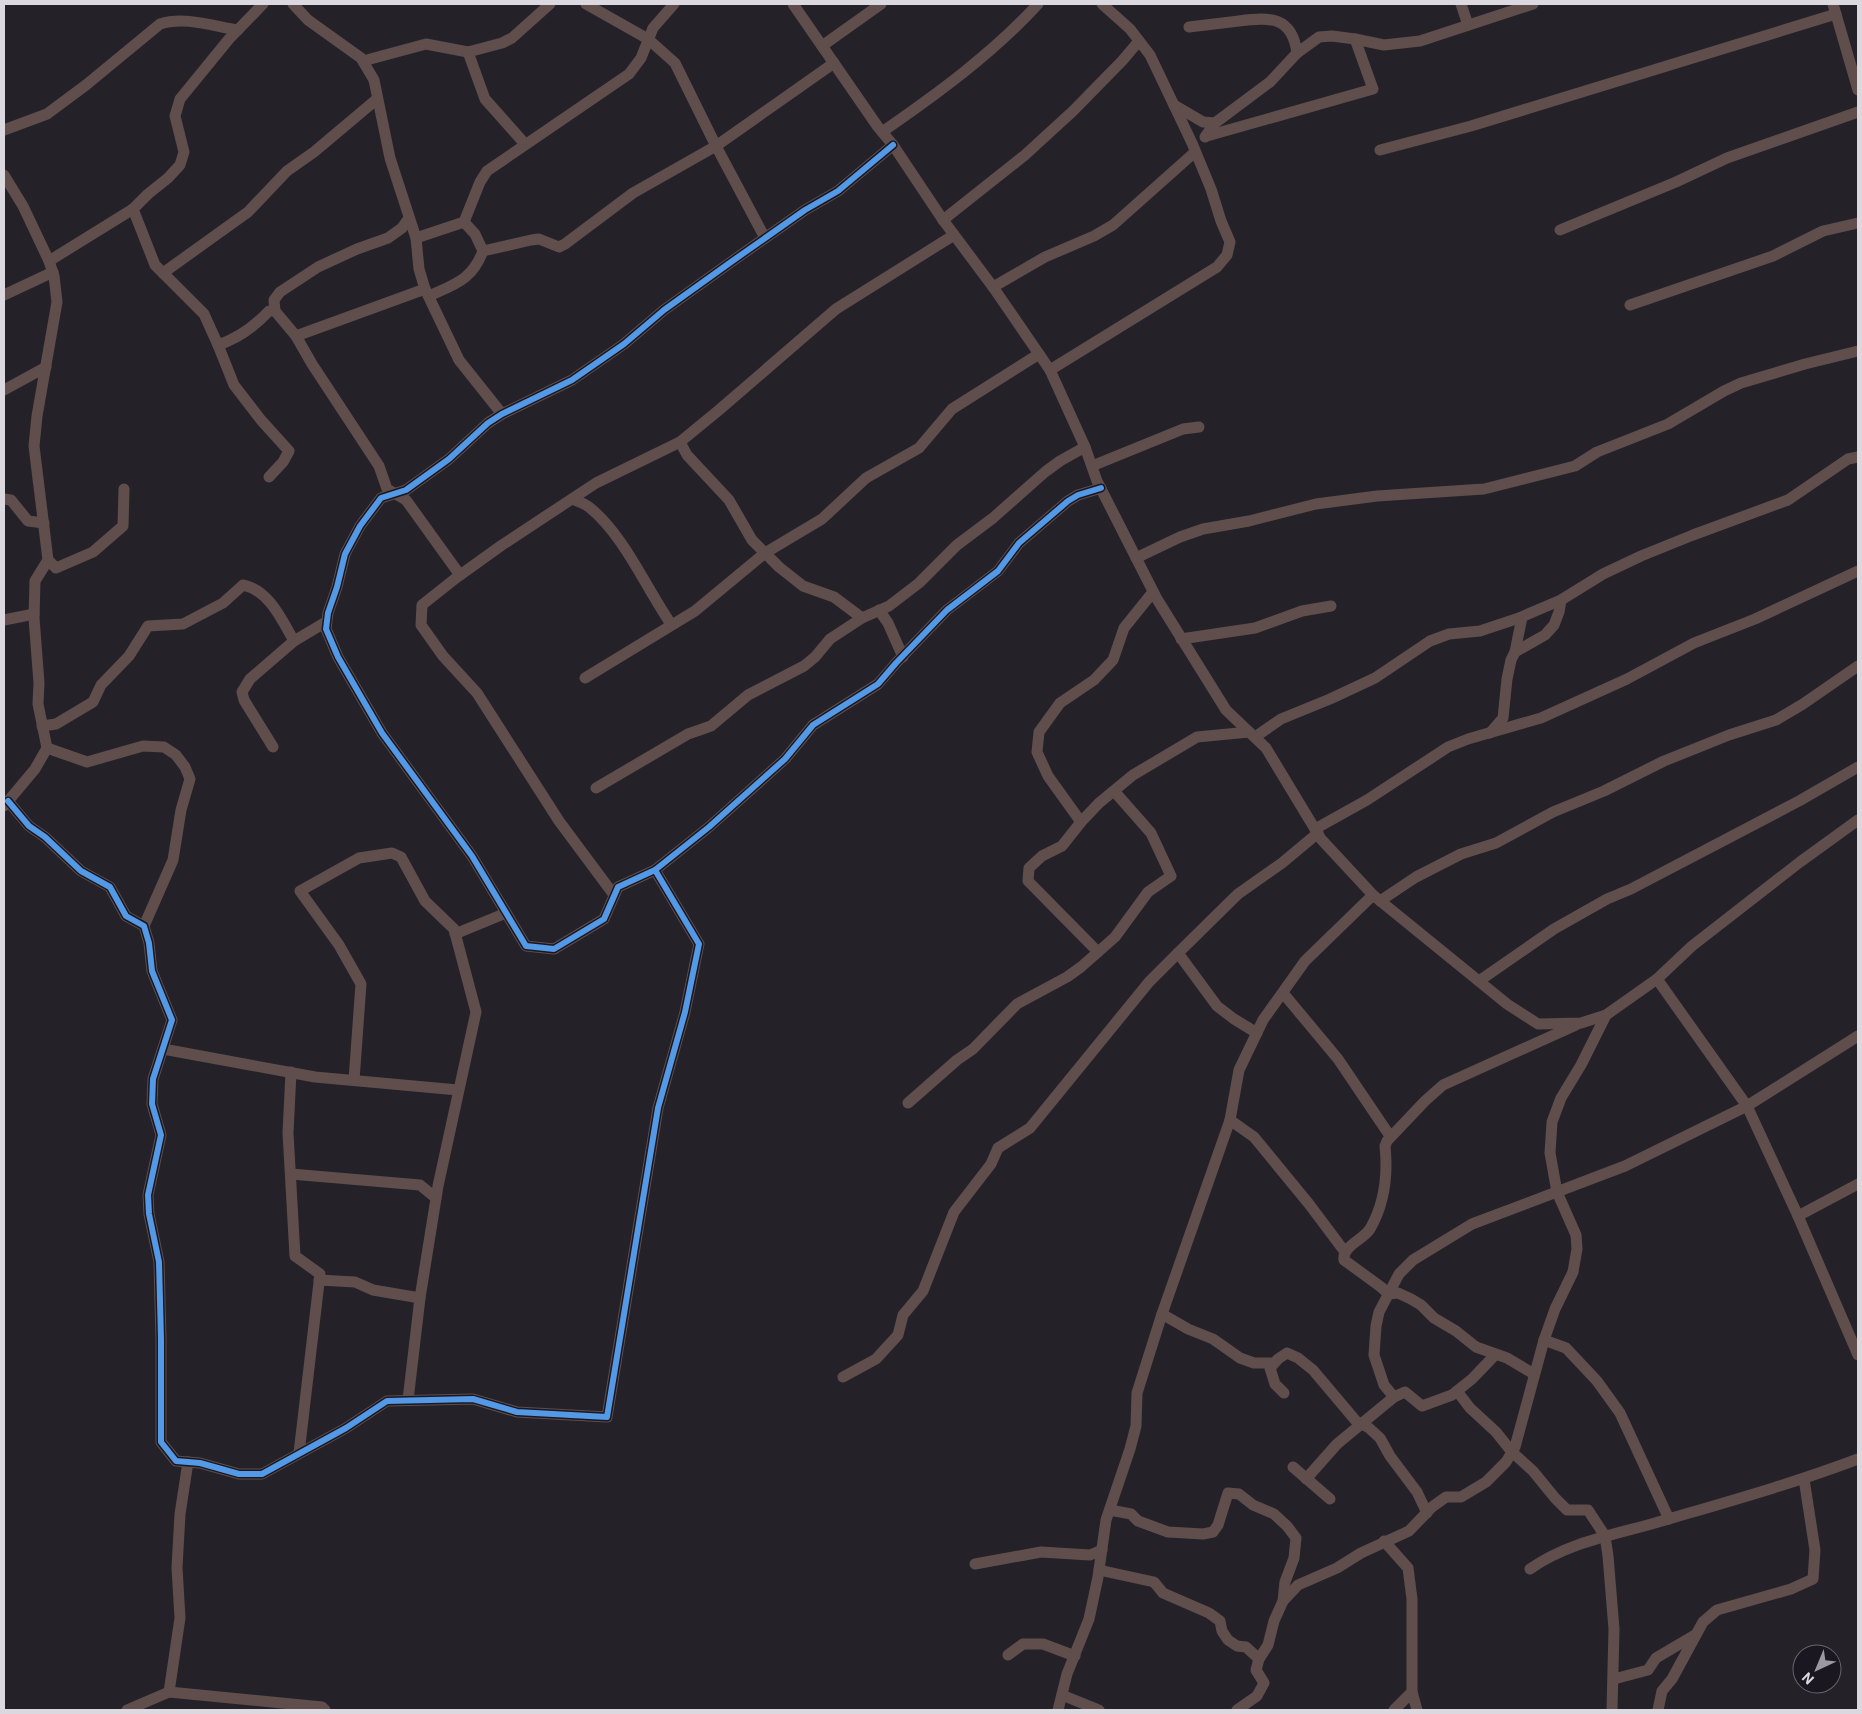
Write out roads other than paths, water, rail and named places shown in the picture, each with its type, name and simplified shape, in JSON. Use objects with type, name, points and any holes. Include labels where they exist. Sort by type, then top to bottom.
[{"type":"street","points":[[4,295],[51,266],[133,209],[180,165],[184,152],[174,116],[180,99],[238,30],[263,4]]},
{"type":"street","points":[[293,4],[308,20],[361,58],[374,80],[390,158],[416,238],[419,269],[427,292],[459,360],[502,414]]},
{"type":"street","points":[[363,61],[426,44],[468,52],[502,43],[512,38],[550,4]]},
{"type":"street","points":[[586,4],[648,39],[675,63],[765,238]]},
{"type":"street","points":[[464,222],[482,176],[525,144],[629,74],[641,58],[653,28],[674,4]]},
{"type":"street","points":[[793,4],[882,132],[894,145],[943,220],[1050,370],[1085,447],[1101,488],[1153,592],[1226,710],[1266,748],[1317,831],[1376,898],[1507,1004],[1538,1024],[1544,1038]]},
{"type":"street","points":[[822,46],[881,4]]},
{"type":"street","points":[[882,132],[933,97],[970,67],[1038,4]]},
{"type":"street","points":[[1050,370],[1217,267],[1227,255],[1230,242],[1194,148],[1150,55],[1130,29],[1102,4]]},
{"type":"street","points":[[1461,4],[1468,25]]},
{"type":"street","points":[[993,288],[1045,258],[1094,236],[1113,225],[1207,136],[1215,123],[1270,82],[1297,53],[1319,37],[1332,36],[1384,45],[1420,41],[1533,4]]},
{"type":"street","points":[[1380,150],[1472,126],[1835,9],[1858,90]]},
{"type":"street","points":[[1188,27],[1265,18],[1279,22],[1291,32],[1296,42],[1297,53]]},
{"type":"street","points":[[4,130],[47,114],[86,85],[160,24],[171,20],[181,20],[238,30]]},
{"type":"street","points":[[1207,136],[1373,89],[1356,39]]},
{"type":"street","points":[[943,220],[1038,143],[1073,111],[1139,41]]},
{"type":"street","points":[[468,52],[485,99],[525,144]]},
{"type":"street","points":[[483,251],[539,239],[559,246],[565,244],[633,193],[716,146],[834,63]]},
{"type":"street","points":[[163,273],[248,212],[287,170],[314,152],[377,99]]},
{"type":"street","points":[[1174,105],[1203,122],[1215,123]]},
{"type":"street","points":[[1560,230],[1676,182],[1727,158],[1858,112]]},
{"type":"street","points":[[894,145],[838,191],[805,210],[765,238],[664,310],[624,344],[572,380],[502,414],[488,423],[449,459],[406,490],[381,498],[360,526],[345,554],[326,622],[326,629],[338,657],[382,733],[472,856],[526,946],[554,949],[604,920],[618,887],[655,870],[709,827],[785,759],[813,725],[878,684],[947,610],[998,570],[1019,543],[1068,501],[1078,495],[1101,488]]},
{"type":"street","points":[[4,175],[23,206],[51,266],[57,302],[34,446],[48,560],[35,581],[34,614],[39,683],[38,704],[47,748],[35,770],[6,803],[29,826],[45,837],[81,871],[110,887],[126,916],[144,926]]},
{"type":"street","points":[[133,209],[155,265],[204,314],[234,385],[261,420],[289,451],[283,462],[269,477]]},
{"type":"street","points":[[409,218],[402,228],[388,238],[357,249],[318,268],[280,292],[274,300],[275,311],[296,336],[312,364],[379,466],[387,490],[406,500],[460,575]]},
{"type":"street","points":[[416,238],[464,222]]},
{"type":"street","points":[[296,336],[469,276],[478,263],[483,251],[475,234],[464,222]]},
{"type":"street","points":[[1630,305],[1772,256],[1823,231],[1858,223]]},
{"type":"street","points":[[614,895],[558,821],[477,693],[443,656],[421,625],[422,605],[460,575],[596,483],[680,442],[836,309],[954,235]]},
{"type":"street","points":[[218,345],[236,339],[257,324],[270,311],[275,311]]},
{"type":"street","points":[[1136,558],[1180,537],[1203,529],[1249,521],[1316,504],[1377,496],[1484,489],[1575,466],[1597,452],[1668,424],[1741,383],[1858,351]]},
{"type":"street","points":[[585,678],[695,610],[764,553],[822,519],[866,478],[919,448],[952,409],[1039,354]]},
{"type":"street","points":[[4,390],[46,367]]},
{"type":"street","points":[[1092,466],[1183,429],[1199,427]]},
{"type":"street","points":[[680,442],[687,455],[729,500],[752,540],[778,567],[803,586],[834,597],[862,618]]},
{"type":"street","points":[[596,788],[688,734],[711,726],[748,695],[804,666],[830,640],[862,618],[889,606],[919,583],[957,545],[993,518],[1045,472],[1085,447]]},
{"type":"street","points":[[1098,952],[1028,881],[1029,868],[1042,856],[1062,846],[1081,822],[1133,774],[1197,737],[1252,734],[1281,719],[1375,678],[1430,641],[1449,634],[1480,631],[1522,617],[1561,600],[1603,574],[1641,556],[1788,500],[1848,460],[1858,457]]},
{"type":"street","points":[[48,560],[56,568],[93,552],[123,526],[124,489]]},
{"type":"street","points":[[4,499],[11,500],[28,521],[44,523]]},
{"type":"street","points":[[572,499],[587,506],[600,518],[632,560],[671,624]]},
{"type":"street","points":[[843,1377],[876,1359],[898,1335],[903,1316],[922,1291],[954,1212],[991,1164],[998,1148],[1030,1128],[1149,982],[1178,953],[1238,894],[1282,863],[1317,831],[1448,747],[1541,718],[1627,678],[1694,642],[1763,615],[1858,571]]},
{"type":"street","points":[[42,726],[56,724],[93,702],[101,685],[129,656],[148,626],[183,624],[223,603],[243,585],[253,587],[274,606],[294,641]]},
{"type":"street","points":[[1081,822],[1048,776],[1037,752],[1039,732],[1060,703],[1094,680],[1113,660],[1124,628],[1153,592]]},
{"type":"street","points":[[1515,652],[1545,635],[1554,625],[1561,600]]},
{"type":"street","points":[[1181,639],[1255,628],[1302,611],[1332,606]]},
{"type":"street","points":[[879,610],[888,623],[903,657]]},
{"type":"street","points":[[4,620],[34,614]]},
{"type":"street","points":[[1490,733],[1504,718],[1507,679],[1522,617]]},
{"type":"street","points":[[273,747],[244,700],[242,692],[250,678],[294,641],[326,622]]},
{"type":"street","points":[[1058,1710],[1067,1674],[1089,1619],[1099,1570],[1106,1520],[1136,1426],[1137,1393],[1162,1314],[1230,1120],[1239,1070],[1263,1020],[1313,952],[1355,914],[1376,898],[1416,877],[1461,854],[1496,843],[1553,812],[1604,791],[1664,761],[1776,720],[1804,704],[1858,666]]},
{"type":"street","points":[[47,748],[87,762],[143,746],[164,747],[176,755],[185,767],[190,779],[181,810],[173,860],[144,926],[149,943],[152,970],[172,1020],[153,1079],[152,1104],[161,1136],[148,1195],[149,1214],[159,1262],[161,1442],[176,1461],[200,1463],[239,1474],[262,1474],[346,1428],[387,1401],[473,1399],[517,1412],[607,1417],[658,1108],[685,1012],[699,944],[655,870]]},
{"type":"street","points":[[1479,981],[1554,929],[1607,899],[1632,889],[1800,801],[1858,767]]},
{"type":"street","points":[[908,1103],[956,1060],[973,1049],[1017,1004],[1066,977],[1098,952],[1115,937],[1148,892],[1172,876],[1151,833],[1114,790]]},
{"type":"street","points":[[1534,1374],[1507,1358],[1476,1347],[1456,1331],[1434,1318],[1411,1299],[1398,1293],[1389,1294],[1344,1260],[1345,1252],[1368,1231],[1380,1208],[1386,1183],[1385,1146],[1390,1136],[1442,1085],[1544,1038],[1606,1015],[1657,980],[1692,946],[1800,862],[1858,820]]},
{"type":"street","points":[[354,1080],[362,984],[339,945],[300,891],[358,858],[392,852],[401,857],[425,901],[454,929],[476,1012],[436,1198],[420,1298],[408,1400]]},
{"type":"street","points":[[455,934],[506,913]]},
{"type":"street","points":[[1178,953],[1217,1006],[1257,1033]]},
{"type":"street","points":[[1657,980],[1747,1106],[1798,1216],[1858,1355]]},
{"type":"street","points":[[1283,993],[1338,1059],[1390,1136]]},
{"type":"street","points":[[1237,1710],[1257,1696],[1264,1683],[1256,1670],[1259,1659],[1268,1645],[1274,1620],[1283,1601],[1298,1585],[1337,1568],[1360,1553],[1384,1541],[1409,1531],[1446,1497],[1461,1497],[1486,1482],[1506,1462],[1515,1447],[1544,1340],[1555,1309],[1573,1272],[1577,1249],[1576,1235],[1557,1192],[1550,1153],[1552,1122],[1561,1098],[1577,1073],[1606,1015]]},
{"type":"street","points":[[1538,1024],[1581,1023]]},
{"type":"street","points":[[1394,1397],[1384,1385],[1374,1355],[1376,1326],[1379,1312],[1400,1274],[1409,1264],[1472,1224],[1625,1166],[1747,1106],[1858,1036]]},
{"type":"street","points":[[163,1049],[290,1072],[458,1090]]},
{"type":"street","points":[[290,1072],[288,1133],[296,1256],[320,1274],[299,1453]]},
{"type":"street","points":[[1230,1120],[1254,1137],[1309,1204],[1345,1252]]},
{"type":"street","points":[[291,1174],[420,1185],[436,1198]]},
{"type":"street","points":[[1798,1216],[1858,1184]]},
{"type":"street","points":[[319,1280],[355,1282],[373,1290],[420,1298]]},
{"type":"street","points":[[1162,1314],[1188,1329],[1213,1339],[1240,1358],[1254,1363],[1274,1363]]},
{"type":"street","points":[[1544,1340],[1566,1348],[1598,1381],[1620,1413],[1669,1518]]},
{"type":"street","points":[[1284,1393],[1275,1384],[1270,1368],[1287,1353],[1298,1358],[1313,1370],[1356,1421],[1380,1438],[1390,1456],[1417,1492],[1427,1513]]},
{"type":"street","points":[[1306,1479],[1337,1444],[1394,1397],[1404,1392],[1422,1406],[1452,1395],[1472,1379],[1495,1355]]},
{"type":"street","points":[[1457,1391],[1470,1408],[1496,1432],[1512,1452],[1533,1471],[1567,1510],[1588,1510],[1604,1536],[1608,1556],[1614,1629],[1612,1710]]},
{"type":"street","points":[[1530,1569],[1560,1552],[1604,1536],[1804,1479],[1858,1459]]},
{"type":"street","points":[[169,1692],[180,1618],[177,1559],[180,1514],[188,1462]]},
{"type":"street","points":[[1293,1467],[1330,1499]]},
{"type":"street","points":[[1658,1710],[1662,1691],[1672,1679],[1703,1622],[1717,1610],[1791,1588],[1813,1579],[1815,1550],[1804,1479]]},
{"type":"street","points":[[1110,1510],[1131,1514],[1138,1521],[1168,1532],[1204,1534],[1213,1532],[1218,1525],[1228,1493],[1239,1494],[1253,1504],[1274,1514],[1296,1538],[1294,1558],[1285,1582],[1283,1601]]},
{"type":"street","points":[[1384,1541],[1408,1568],[1412,1598],[1412,1692],[1417,1710]]},
{"type":"street","points":[[975,1564],[1041,1552],[1090,1555],[1102,1550]]},
{"type":"street","points":[[1099,1570],[1154,1582],[1163,1593],[1209,1613],[1220,1621],[1222,1631],[1228,1640],[1236,1646],[1246,1647],[1259,1659]]},
{"type":"street","points":[[1614,1679],[1648,1670],[1656,1658],[1696,1634]]},
{"type":"street","points":[[1008,1656],[1023,1644],[1043,1644],[1075,1656]]},
{"type":"street","points":[[127,1710],[169,1692],[322,1707],[325,1710]]},
{"type":"street","points":[[1394,1710],[1412,1692]]},
{"type":"street","points":[[1062,1695],[1099,1710]]}]
